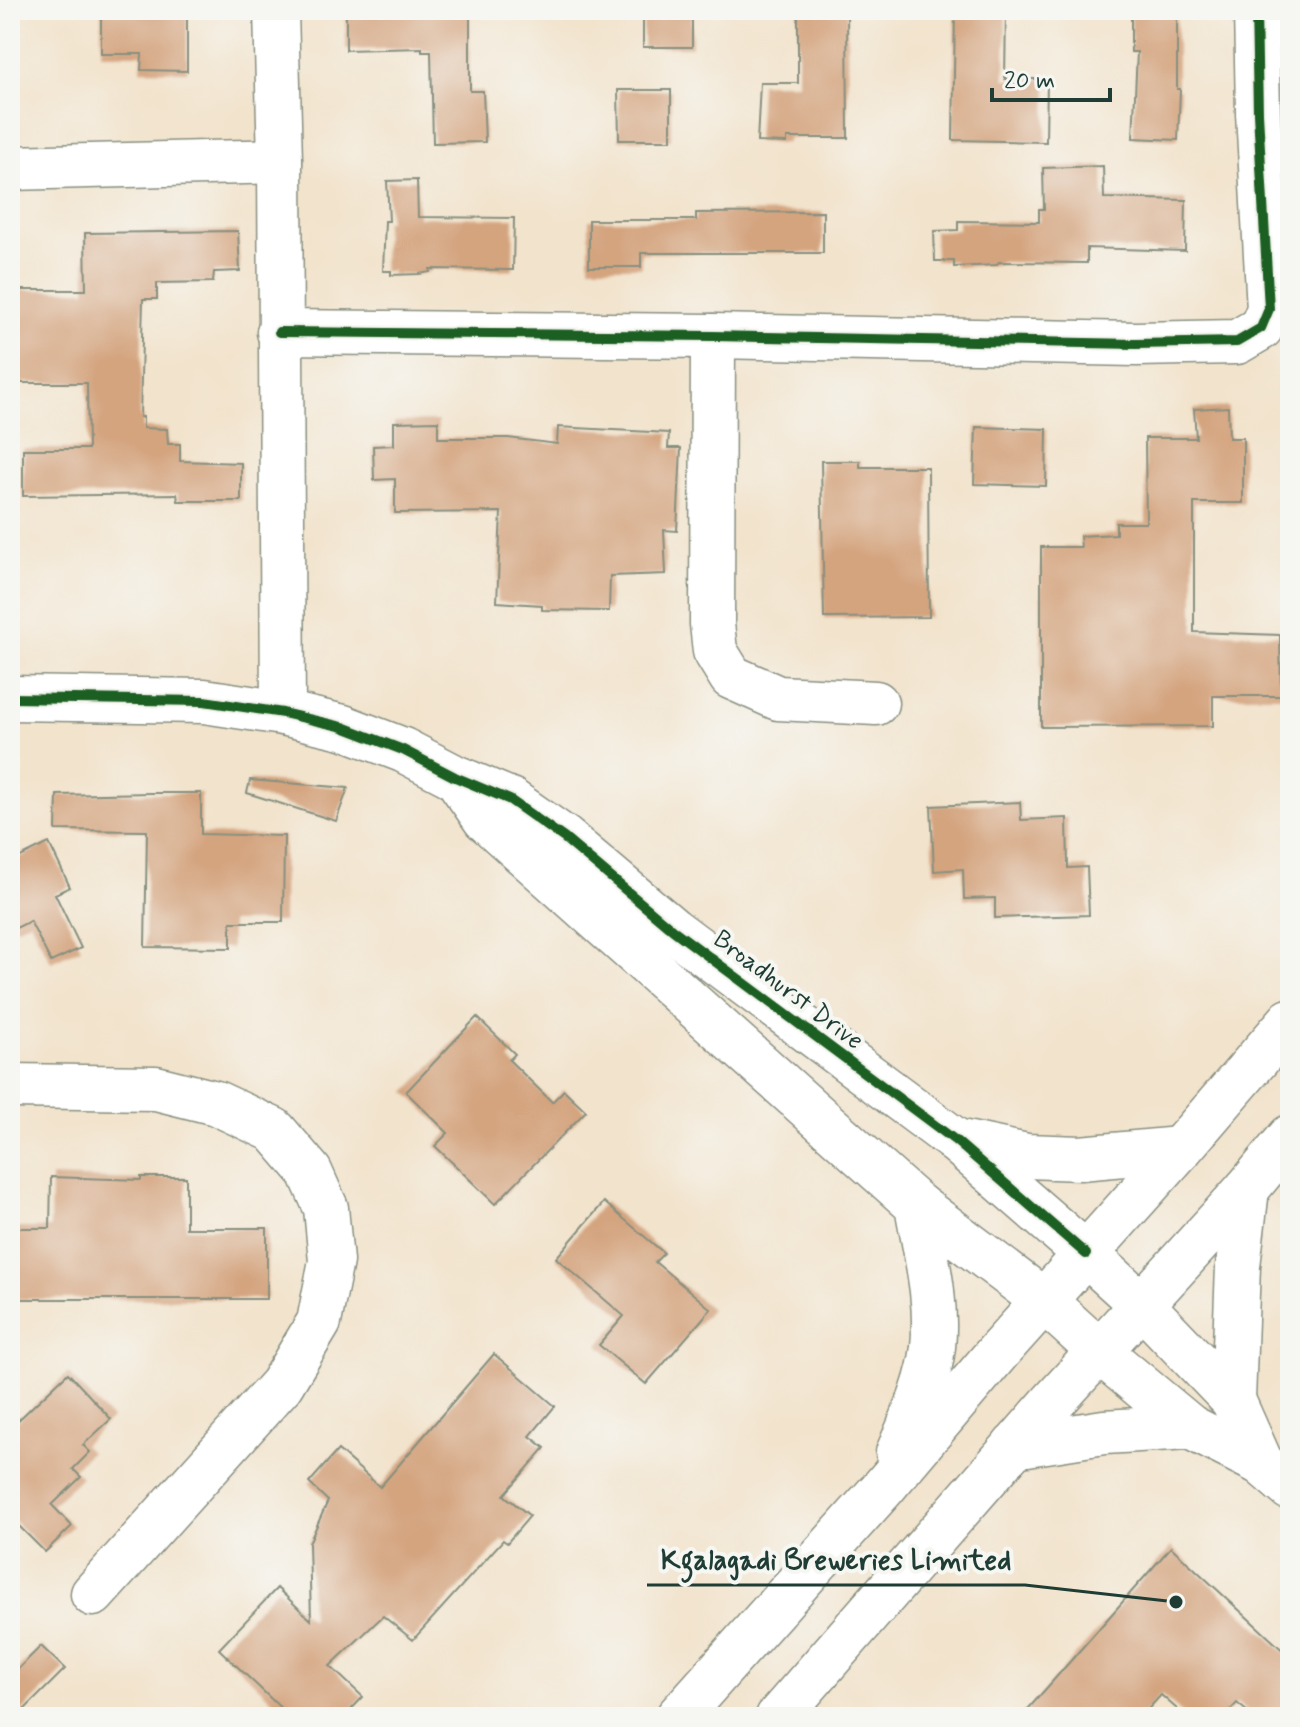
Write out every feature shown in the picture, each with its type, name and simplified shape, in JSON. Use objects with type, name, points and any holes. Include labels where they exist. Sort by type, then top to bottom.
[{"type":"street","points":[[276,10],[280,161],[283,713]]},
{"type":"street","points":[[279,332],[1136,344],[1237,342],[1261,328],[1269,309],[1258,113],[1256,10]]},
{"type":"street","points":[[10,168],[280,161]]},
{"type":"street","points":[[713,336],[712,624],[715,651],[731,677],[778,698],[876,703]]},
{"type":"street","points":[[10,698],[204,701],[283,713],[343,727],[403,750],[455,777]]},
{"type":"street","name":"Broadhurst Drive","points":[[455,777],[510,800],[564,838],[673,930],[956,1141],[1141,1304],[1233,1400],[1275,1476]]},
{"type":"street","name":"Broadhurst Drive","points":[[455,777],[485,819],[917,1205],[1044,1301],[1190,1427],[1275,1476]]},
{"type":"street","points":[[678,1717],[883,1488],[1290,1021]]},
{"type":"street","points":[[10,1086],[156,1088],[216,1103],[274,1130],[310,1172],[326,1208],[331,1261],[319,1322],[281,1385],[93,1594]]},
{"type":"street","points":[[778,1717],[1014,1446],[1247,1189],[1290,1137]]},
{"type":"street","points":[[956,1141],[1027,1156],[1067,1158],[1180,1149]]},
{"type":"street","points":[[1233,1400],[1238,1266],[1247,1189]]},
{"type":"street","points":[[883,1488],[914,1415],[928,1375],[933,1347],[931,1275],[917,1205]]},
{"type":"street","points":[[1014,1446],[1104,1432],[1190,1427]]},
{"type":"building","points":[[101,10],[187,10],[187,71],[141,70],[142,54],[101,54]]},
{"type":"building","points":[[346,10],[470,10],[470,91],[483,91],[485,142],[433,143],[431,51],[422,51],[422,48],[346,50]]},
{"type":"building","points":[[643,10],[692,10],[692,47],[643,47]]},
{"type":"building","points":[[798,10],[847,10],[848,138],[787,138],[787,143],[757,142],[760,83],[798,83]]},
{"type":"building","points":[[955,10],[1006,10],[1005,79],[1047,79],[1046,142],[953,140]]},
{"type":"building","points":[[1131,10],[1177,10],[1178,140],[1133,138],[1137,52],[1131,52]]},
{"type":"building","points":[[618,90],[671,90],[671,140],[619,140]]},
{"type":"building","points":[[1103,166],[1104,198],[1186,200],[1185,251],[1087,248],[1087,263],[999,262],[996,265],[954,267],[954,261],[935,261],[934,231],[958,230],[958,221],[1039,222],[1039,209],[1044,209],[1043,168]]},
{"type":"building","points":[[417,180],[418,217],[514,218],[513,270],[430,269],[430,272],[419,274],[391,275],[391,271],[383,271],[385,221],[389,221],[387,181]]},
{"type":"building","points":[[823,212],[823,253],[641,253],[641,267],[589,267],[589,220],[696,220],[696,213]]},
{"type":"building","points":[[238,231],[240,271],[214,272],[213,282],[157,283],[157,299],[143,299],[140,417],[143,417],[143,428],[167,429],[168,444],[180,444],[180,461],[241,463],[241,501],[178,501],[177,494],[23,496],[23,449],[88,449],[87,383],[10,383],[10,290],[86,290],[85,233]]},
{"type":"building","points":[[1228,407],[1229,438],[1243,438],[1243,503],[1194,503],[1194,632],[1280,635],[1281,696],[1213,696],[1213,726],[1041,727],[1041,547],[1081,547],[1080,536],[1116,534],[1116,523],[1146,523],[1145,438],[1196,438],[1194,409]]},
{"type":"building","points":[[438,421],[438,438],[508,438],[557,444],[558,427],[669,433],[668,448],[681,448],[677,531],[664,530],[666,574],[610,576],[609,611],[542,610],[542,605],[497,602],[501,512],[395,513],[395,479],[374,480],[373,446],[394,445],[394,422]]},
{"type":"building","points":[[976,427],[1047,429],[1046,486],[974,484]]},
{"type":"building","points":[[821,461],[860,461],[860,467],[928,467],[929,617],[824,618]]},
{"type":"building","points":[[250,780],[348,788],[336,821],[247,793]]},
{"type":"building","points":[[201,793],[201,834],[284,836],[283,922],[231,922],[231,948],[145,947],[147,831],[56,830],[57,795]]},
{"type":"building","points":[[1020,802],[1021,820],[1067,818],[1068,868],[1087,867],[1089,915],[995,918],[995,898],[964,899],[963,869],[934,871],[931,806]]},
{"type":"building","points":[[49,843],[70,887],[55,894],[81,948],[51,962],[30,921],[10,931],[10,862]]},
{"type":"building","points":[[477,1017],[515,1054],[509,1060],[552,1102],[564,1090],[586,1111],[495,1204],[435,1146],[448,1133],[406,1092]]},
{"type":"building","points":[[51,1177],[141,1180],[141,1177],[186,1177],[186,1228],[267,1228],[267,1299],[10,1299],[10,1228],[50,1228]]},
{"type":"building","points":[[604,1202],[664,1253],[655,1262],[711,1309],[646,1384],[599,1345],[624,1316],[556,1258]]},
{"type":"building","points":[[494,1354],[555,1406],[530,1436],[545,1448],[504,1495],[530,1516],[507,1543],[503,1540],[413,1640],[383,1616],[330,1666],[363,1697],[344,1717],[290,1717],[219,1649],[277,1588],[311,1620],[309,1543],[328,1501],[309,1483],[338,1450],[380,1487]]},
{"type":"building","points":[[68,1373],[111,1419],[83,1445],[90,1452],[73,1469],[81,1477],[52,1505],[72,1526],[45,1552],[10,1517],[10,1428]]},
{"type":"building","points":[[1171,1547],[1290,1657],[1290,1717],[1254,1717],[1237,1703],[1224,1717],[1186,1717],[1161,1695],[1141,1717],[1021,1717]]},
{"type":"building","points":[[41,1646],[65,1669],[17,1717],[10,1717],[10,1677]]},
{"type":"cycle path","points":[[279,332],[1136,344],[1237,342],[1261,328],[1269,309],[1258,113],[1256,10]]},
{"type":"cycle path","points":[[10,698],[204,701],[283,713],[343,727],[403,750],[455,777],[510,800],[564,838],[673,930],[956,1141],[1086,1254]]},
{"type":"place","name":"Kgalagadi Breweries Limited","points":[[1176,1602]]}]
